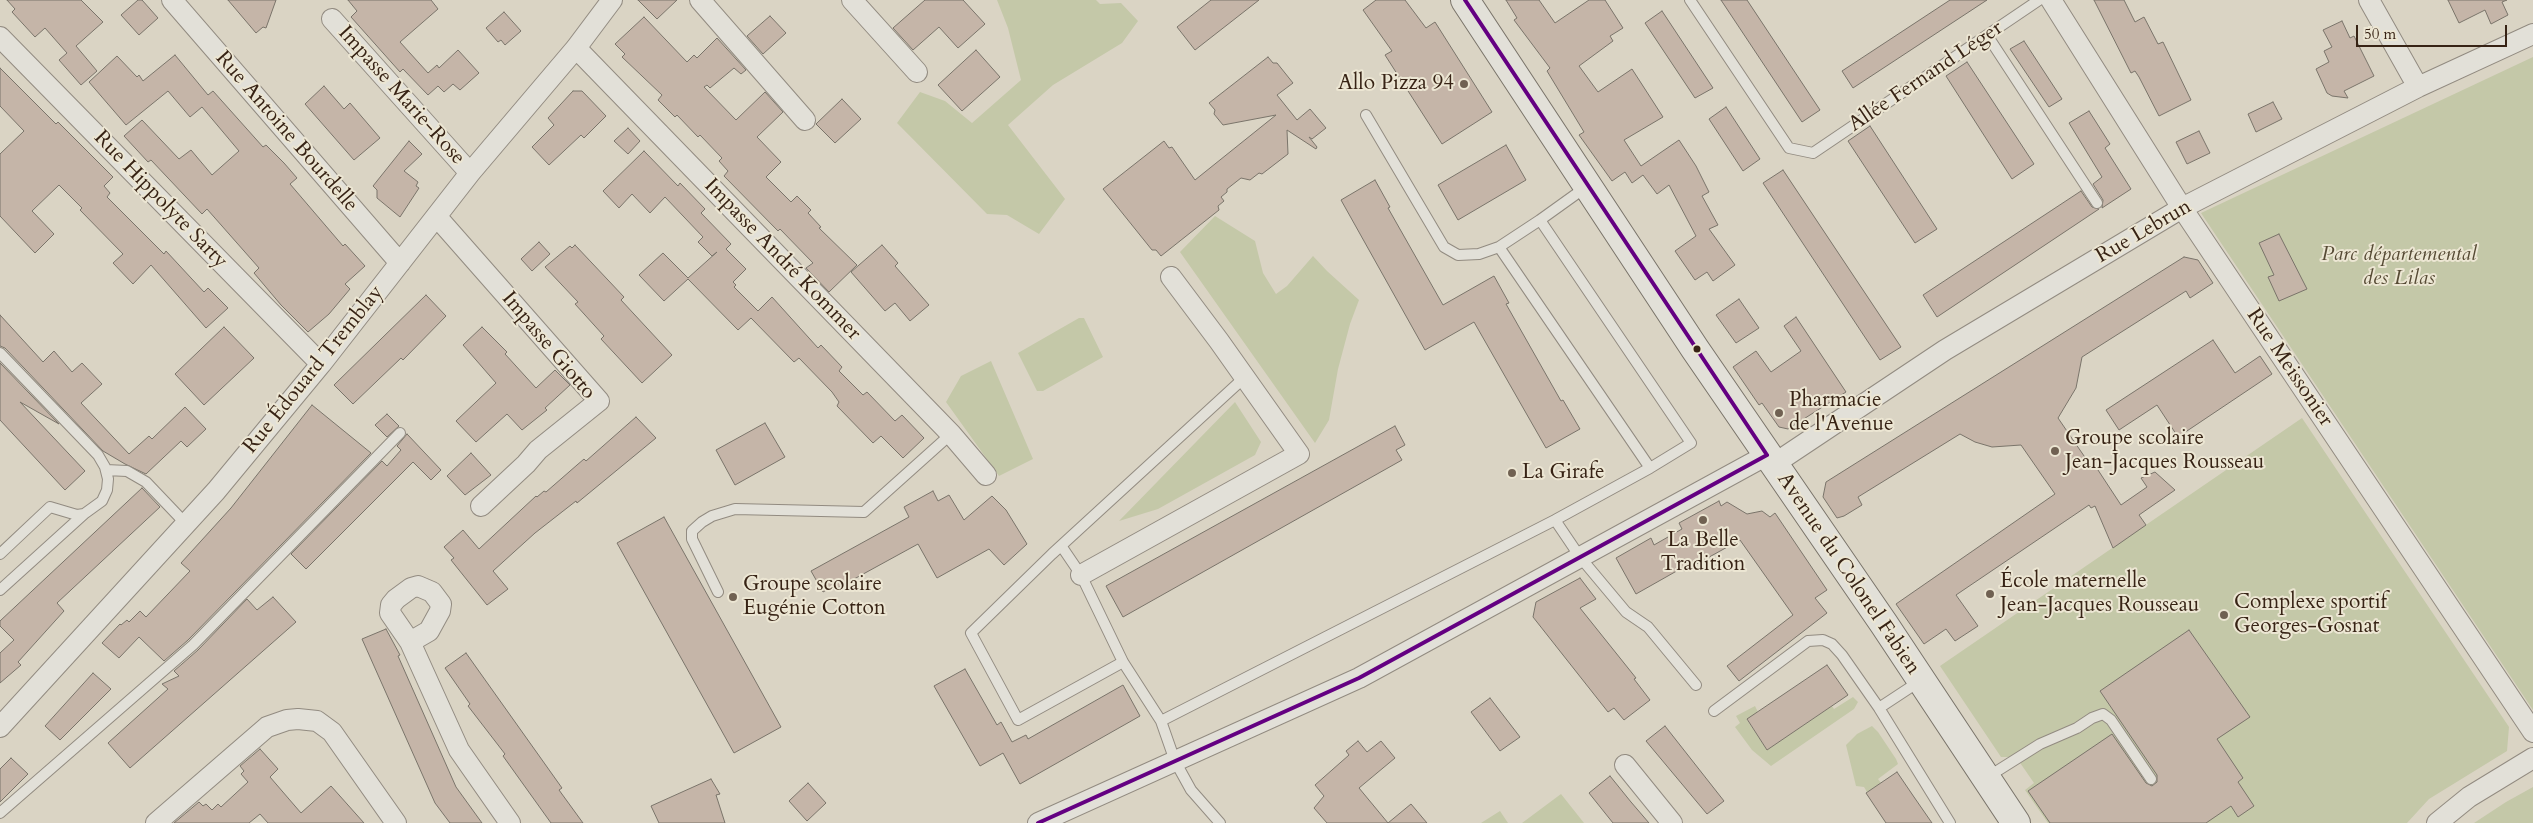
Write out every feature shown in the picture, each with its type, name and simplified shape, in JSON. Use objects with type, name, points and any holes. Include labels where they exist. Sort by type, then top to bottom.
[{"type":"street","name":"Rue Antoine Bourdelle","points":[[172,0],[400,263]]},
{"type":"street","name":"Rue Édouard Tremblay","points":[[0,727],[216,491],[321,364],[470,173],[576,48],[612,0]]},
{"type":"street","points":[[700,0],[805,120]]},
{"type":"street","points":[[852,0],[916,72]]},
{"type":"street","name":"Avenue du Colonel Fabien","points":[[1465,0],[1587,187],[2016,823]]},
{"type":"street","name":"Rue Meissonier","points":[[2051,0],[2182,208],[2533,732]]},
{"type":"street","points":[[2368,0],[2418,87]]},
{"type":"street","name":"Impasse Marie-Rose","points":[[332,19],[470,173]]},
{"type":"street","name":"Rue Lebrun","points":[[1038,823],[1359,678],[1580,557],[1770,459],[1945,350],[2182,208],[2418,87],[2533,34]]},
{"type":"street","name":"Rue Hippolyte Sarty","points":[[0,37],[321,364]]},
{"type":"street","name":"Impasse André Kommer","points":[[576,48],[951,434],[986,475]]},
{"type":"street","name":"Impasse Giotto","points":[[437,217],[599,401],[538,450],[526,464],[481,506]]},
{"type":"street","points":[[1081,575],[1299,454],[1245,377],[1170,277]]},
{"type":"street","points":[[410,642],[459,750],[510,823]]},
{"type":"street","points":[[156,823],[267,728],[287,720],[298,719],[317,721],[332,732],[396,823]]},
{"type":"street","points":[[2437,823],[2469,797],[2533,758]]},
{"type":"street","points":[[1625,766],[1672,823]]},
{"type":"lane","name":"Allée Fernand Léger","points":[[1690,0],[1789,148],[1813,153],[2039,0]]},
{"type":"lane","points":[[1987,35],[2097,203]]},
{"type":"lane","points":[[1366,115],[1444,247],[1458,255],[1480,254],[1499,247],[1587,187]]},
{"type":"lane","points":[[1160,721],[1555,520],[1650,468],[1691,443],[1540,220]]},
{"type":"lane","points":[[1499,247],[1650,468]]},
{"type":"lane","points":[[0,353],[98,455],[106,470],[108,484],[102,501],[84,514],[0,590]]},
{"type":"lane","points":[[1123,662],[1018,720],[971,633],[1146,466],[1245,377]]},
{"type":"lane","points":[[0,813],[193,645],[400,433]]},
{"type":"lane","points":[[718,592],[692,539],[692,531],[702,522],[712,516],[735,508],[864,512],[951,434]]},
{"type":"lane","points":[[106,470],[127,471],[146,482],[186,524]]},
{"type":"lane","points":[[0,554],[50,507],[77,515],[84,514]]},
{"type":"lane","points":[[1555,520],[1580,557],[1626,612],[1648,627],[1696,686]]},
{"type":"lane","points":[[1062,547],[1081,575],[1123,662],[1160,721],[1175,762],[1191,790],[1220,823]]},
{"type":"lane","points":[[1714,711],[1808,641],[1814,639],[1823,640],[1837,649],[1879,708],[1950,823]]},
{"type":"lane","points":[[1879,708],[1921,680]]},
{"type":"lane","points":[[1985,778],[2040,744],[2103,714],[2111,720],[2151,779]]},
{"type":"green space","points":[[997,0],[1096,0],[1100,4],[1121,3],[1138,21],[1122,43],[1053,85],[1008,125],[1065,199],[1039,234],[1007,215],[987,214],[897,123],[920,92],[945,101],[972,123],[1021,80],[1008,28]]},
{"type":"green space","name":"Parc départemental des Lilas","points":[[2533,57],[2533,710],[2201,213]]},
{"type":"green space","points":[[1215,216],[1255,241],[1263,273],[1276,294],[1287,286],[1313,256],[1359,300],[1350,324],[1338,369],[1329,420],[1315,443],[1180,252]]},
{"type":"green space","points":[[1079,318],[1084,318],[1103,357],[1043,391],[1037,391],[1018,353]]},
{"type":"green space","points":[[991,361],[1033,459],[999,476],[946,402],[961,376]]},
{"type":"green space","points":[[1235,402],[1261,442],[1255,455],[1158,509],[1119,521]]},
{"type":"green space","name":"Complexe sportif Georges-Gosnat","points":[[2302,418],[2509,727],[2507,751],[2429,799],[2407,823],[2048,823],[2025,790],[2034,783],[2014,754],[2009,757],[2001,757],[1940,666]]},
{"type":"green space","points":[[1853,697],[1858,702],[1854,709],[1771,766],[1752,750],[1735,727],[1740,723],[1736,716],[1755,706],[1758,712],[1747,720],[1767,750],[1832,706],[1834,709]]},
{"type":"green space","points":[[1872,726],[1878,732],[1898,764],[1878,779],[1881,783],[1867,792],[1864,787],[1856,786],[1846,745],[1857,734]]},
{"type":"green space","points":[[2533,787],[2533,823],[2474,823],[2506,802]]},
{"type":"green space","points":[[1561,794],[1584,823],[1522,823]]},
{"type":"green space","points":[[1500,811],[1508,823],[1481,823]]},
{"type":"building","points":[[7,0],[81,0],[103,22],[76,46],[97,71],[81,85],[59,60],[67,53],[45,28],[35,37],[12,12],[15,9]]},
{"type":"building","points":[[138,0],[142,0],[158,18],[139,35],[121,15]]},
{"type":"building","points":[[228,0],[276,0],[266,28],[263,27],[256,33]]},
{"type":"building","points":[[348,0],[431,0],[438,9],[400,42],[428,73],[437,65],[439,68],[458,50],[479,73],[460,90],[453,84],[444,92],[438,86],[428,95],[403,69],[400,72],[351,17],[357,11]]},
{"type":"building","points":[[638,0],[677,0],[657,19]]},
{"type":"building","points":[[925,0],[963,0],[985,24],[958,48],[939,27],[913,50],[893,28]]},
{"type":"building","points":[[1211,0],[1259,0],[1195,50],[1177,27]]},
{"type":"building","points":[[1376,0],[1405,0],[1426,28],[1435,22],[1492,112],[1442,144],[1385,55],[1392,51],[1363,10]]},
{"type":"building","points":[[1506,0],[1539,0],[1555,23],[1589,0],[1605,0],[1623,28],[1610,36],[1613,41],[1579,66],[1598,92],[1632,69],[1663,117],[1624,140],[1641,166],[1679,140],[1696,166],[1709,192],[1702,196],[1718,225],[1709,229],[1735,265],[1713,281],[1707,272],[1695,280],[1675,251],[1696,236],[1669,185],[1657,194],[1643,175],[1632,183],[1625,172],[1612,181],[1579,135],[1584,132],[1547,71],[1550,68],[1514,20],[1517,18]]},
{"type":"building","points":[[1721,0],[1747,0],[1820,110],[1802,122]]},
{"type":"building","points":[[1950,0],[1987,0],[1853,88],[1842,71]]},
{"type":"building","points":[[2094,0],[2124,0],[2135,22],[2144,17],[2158,44],[2163,42],[2191,100],[2159,116],[2139,77],[2135,71],[2131,73]]},
{"type":"building","points":[[2448,0],[2507,0],[2502,2],[2508,15],[2491,24],[2485,10],[2459,23]]},
{"type":"building","points":[[1662,11],[1713,88],[1695,98],[1645,23]]},
{"type":"building","points":[[504,12],[521,31],[505,45],[501,40],[498,42],[486,28]]},
{"type":"building","points":[[770,16],[786,33],[763,54],[747,36]]},
{"type":"building","points":[[644,17],[687,62],[694,55],[697,58],[717,38],[746,70],[741,74],[734,68],[710,88],[707,85],[704,87],[736,120],[765,92],[783,112],[757,137],[781,162],[766,177],[791,202],[797,196],[811,210],[808,213],[821,227],[819,228],[857,265],[829,292],[806,268],[813,263],[780,229],[778,231],[724,176],[728,171],[719,161],[722,158],[700,135],[698,137],[677,115],[675,117],[658,100],[662,95],[622,57],[625,54],[615,44]]},
{"type":"building","points":[[2342,21],[2350,38],[2354,36],[2374,76],[2344,91],[2348,98],[2332,96],[2327,93],[2316,69],[2329,62],[2324,51],[2332,47],[2323,30]]},
{"type":"building","points":[[2024,41],[2062,99],[2049,107],[2010,49]]},
{"type":"building","points":[[976,50],[1000,77],[962,111],[938,85]]},
{"type":"building","points":[[175,55],[208,95],[213,91],[263,147],[266,145],[284,163],[297,178],[290,184],[343,246],[345,244],[365,266],[345,284],[350,289],[329,314],[308,332],[281,305],[254,273],[259,268],[207,209],[202,214],[151,160],[148,162],[124,136],[142,120],[179,159],[191,150],[212,175],[239,151],[202,107],[190,117],[168,91],[126,125],[89,82],[117,56],[137,77],[139,75],[143,81]]},
{"type":"building","points":[[1268,57],[1273,63],[1277,63],[1293,83],[1277,95],[1297,120],[1310,109],[1326,128],[1312,139],[1309,137],[1317,147],[1316,149],[1287,130],[1288,154],[1262,174],[1259,173],[1250,180],[1241,178],[1227,189],[1227,192],[1221,197],[1224,201],[1218,206],[1219,210],[1161,256],[1156,250],[1152,250],[1103,189],[1164,141],[1169,148],[1172,147],[1195,180],[1276,115],[1223,125],[1214,114],[1215,110],[1209,103]]},
{"type":"building","points":[[1967,62],[2034,164],[2012,179],[1946,76]]},
{"type":"building","points":[[0,68],[113,177],[104,186],[110,193],[107,197],[164,254],[166,251],[204,292],[208,288],[228,308],[206,328],[151,265],[133,284],[113,263],[123,254],[80,210],[82,208],[59,185],[32,211],[54,234],[35,253],[0,216],[0,154],[24,131],[0,106]]},
{"type":"building","points":[[324,86],[344,109],[350,103],[380,138],[354,160],[305,104]]},
{"type":"building","points":[[573,91],[582,91],[606,116],[584,138],[581,135],[549,165],[532,147],[554,125],[548,118]]},
{"type":"building","points":[[842,99],[861,119],[835,143],[816,124]]},
{"type":"building","points":[[2273,102],[2282,119],[2256,132],[2248,114]]},
{"type":"building","points":[[1726,107],[1760,159],[1743,171],[1709,119]]},
{"type":"building","points":[[2089,111],[2110,144],[2105,148],[2131,189],[2102,208],[2103,200],[2093,184],[2102,177],[2069,123]]},
{"type":"building","points":[[1870,126],[1937,229],[1915,243],[1848,141]]},
{"type":"building","points":[[628,128],[640,141],[628,154],[614,141]]},
{"type":"building","points":[[2199,131],[2210,153],[2187,164],[2176,142]]},
{"type":"building","points":[[409,141],[422,154],[404,171],[418,182],[416,186],[419,188],[400,217],[377,198],[377,190],[373,186]]},
{"type":"building","points":[[1506,145],[1526,180],[1458,220],[1438,185]]},
{"type":"building","points":[[644,151],[678,186],[680,183],[705,209],[701,213],[731,244],[726,249],[746,269],[733,282],[736,285],[734,287],[758,311],[772,297],[818,348],[821,345],[842,367],[839,371],[863,395],[867,392],[895,421],[902,415],[924,438],[903,458],[881,436],[873,443],[837,406],[839,402],[832,392],[799,358],[794,362],[751,318],[738,330],[688,279],[664,301],[639,275],[663,253],[688,278],[717,252],[712,256],[698,242],[703,237],[665,197],[650,213],[632,194],[619,208],[603,191]]},
{"type":"building","points":[[1783,170],[1901,347],[1880,360],[1763,183]]},
{"type":"building","points":[[1375,180],[1390,207],[1388,208],[1443,305],[1494,276],[1509,303],[1506,304],[1561,401],[1563,400],[1580,429],[1546,448],[1474,322],[1425,350],[1341,200]]},
{"type":"building","points":[[2081,191],[2092,207],[2099,209],[1937,317],[1923,295]]},
{"type":"building","points":[[2279,234],[2307,289],[2279,301],[2268,277],[2274,275],[2259,243]]},
{"type":"building","points":[[539,242],[550,254],[532,271],[521,259]]},
{"type":"building","points":[[575,245],[624,297],[621,300],[672,355],[642,383],[601,339],[604,336],[575,304],[578,302],[545,267],[570,246],[572,248]]},
{"type":"building","points":[[882,245],[898,263],[895,266],[929,305],[910,321],[895,303],[885,311],[851,272]]},
{"type":"building","points":[[2184,257],[2198,260],[2213,283],[2190,298],[2186,291],[2082,357],[2076,388],[2058,418],[2093,469],[2096,467],[2121,505],[2147,487],[2141,478],[2155,472],[2175,490],[2139,515],[2146,525],[2113,548],[2095,506],[2091,508],[2089,505],[1956,595],[1978,626],[1955,641],[1946,629],[1924,644],[1896,604],[2055,494],[2021,445],[1992,447],[1975,442],[1960,434],[1858,497],[1862,505],[1844,516],[1837,518],[1823,497],[1826,482]]},
{"type":"building","points":[[426,295],[446,316],[403,360],[401,358],[353,404],[334,385]]},
{"type":"building","points":[[1739,299],[1759,328],[1736,343],[1716,315]]},
{"type":"building","points":[[0,315],[43,362],[54,351],[72,372],[82,363],[102,384],[81,403],[129,454],[149,436],[152,439],[185,407],[206,429],[187,447],[181,441],[146,474],[125,464],[103,451],[5,348],[0,346]]},
{"type":"building","points":[[1796,317],[1846,392],[1788,429],[1779,427],[1762,403],[1759,405],[1733,367],[1756,351],[1771,372],[1801,351],[1784,326]]},
{"type":"building","points":[[224,327],[254,358],[204,405],[175,374]]},
{"type":"building","points":[[482,327],[507,352],[505,354],[536,388],[555,370],[570,385],[545,408],[547,410],[522,430],[507,414],[476,442],[456,421],[496,383],[463,345]]},
{"type":"building","points":[[2213,340],[2235,373],[2260,356],[2272,374],[2178,437],[2157,405],[2119,430],[2106,410]]},
{"type":"building","points":[[0,363],[59,424],[20,402],[85,471],[65,490],[0,420]]},
{"type":"building","points":[[312,405],[371,453],[188,640],[164,661],[139,637],[119,658],[102,643],[120,624],[127,620],[129,622],[140,611],[146,617],[190,571],[181,563],[231,508]]},
{"type":"building","points":[[387,414],[399,426],[387,437],[375,425]]},
{"type":"building","points":[[636,417],[656,438],[577,503],[576,501],[535,533],[493,571],[508,589],[487,605],[451,560],[454,558],[444,547],[463,530],[479,549],[536,496],[544,491],[546,492],[584,459],[586,461]]},
{"type":"building","points":[[765,423],[785,457],[735,485],[716,450]]},
{"type":"building","points":[[1395,426],[1405,445],[1396,450],[1402,460],[1123,617],[1106,586]]},
{"type":"building","points":[[407,434],[441,470],[431,480],[413,462],[306,569],[291,554],[382,461],[387,466],[401,450],[397,446]]},
{"type":"building","points":[[471,453],[491,475],[465,495],[447,476]]},
{"type":"building","points":[[142,488],[160,507],[57,603],[64,611],[18,662],[21,665],[0,683],[0,653],[14,640],[0,626],[0,621]]},
{"type":"building","points":[[933,491],[938,501],[949,495],[964,520],[992,496],[1006,510],[1027,544],[1004,565],[989,549],[937,578],[918,544],[834,590],[832,587],[823,592],[811,571],[909,517],[904,507]]},
{"type":"building","points":[[1719,501],[1721,506],[1727,502],[1747,514],[1762,511],[1770,517],[1775,513],[1827,590],[1815,598],[1827,613],[1739,681],[1727,666],[1793,615],[1740,540],[1684,571],[1682,568],[1636,594],[1616,558],[1651,538],[1654,545],[1682,529],[1679,523]]},
{"type":"building","points":[[664,517],[781,727],[734,753],[617,543]]},
{"type":"building","points":[[1580,578],[1596,599],[1580,608],[1636,678],[1634,679],[1650,700],[1624,720],[1614,708],[1608,712],[1533,617],[1536,602]]},
{"type":"building","points":[[273,597],[296,622],[130,768],[108,743],[168,689],[162,684],[179,676],[174,671],[198,650],[247,599],[257,610]]},
{"type":"building","points":[[386,629],[400,655],[398,656],[456,787],[482,823],[450,823],[435,803],[362,639]]},
{"type":"building","points":[[2189,630],[2250,717],[2217,739],[2243,778],[2238,782],[2254,806],[2238,817],[2231,806],[2206,823],[2050,823],[2028,791],[2112,734],[2146,783],[2152,786],[2157,782],[2157,775],[2100,691]]},
{"type":"building","points":[[466,653],[562,788],[559,790],[583,823],[551,823],[503,756],[505,754],[468,706],[470,704],[445,668]]},
{"type":"building","points":[[1827,665],[1848,695],[1767,750],[1747,719]]},
{"type":"building","points":[[965,669],[997,725],[1001,722],[1012,742],[1026,735],[1028,739],[1123,685],[1140,716],[1020,784],[1003,753],[980,766],[934,686]]},
{"type":"building","points":[[93,673],[111,689],[60,740],[45,726]]},
{"type":"building","points":[[1490,698],[1520,737],[1500,751],[1471,712]]},
{"type":"building","points":[[1665,726],[1724,801],[1707,814],[1646,741]]},
{"type":"building","points":[[1358,741],[1367,752],[1381,741],[1395,758],[1359,788],[1388,823],[1327,823],[1314,808],[1324,796],[1315,785],[1349,755],[1346,751]]},
{"type":"building","points":[[260,749],[278,769],[270,777],[301,813],[331,786],[364,823],[268,823],[260,814],[249,823],[174,823],[199,802],[203,806],[206,804],[212,810],[218,804],[221,807],[248,782],[241,774],[244,771],[240,766]]},
{"type":"building","points":[[11,758],[28,774],[0,802],[0,769]]},
{"type":"building","points":[[1897,772],[1932,823],[1886,823],[1866,793]]},
{"type":"building","points":[[1610,776],[1649,823],[1613,823],[1589,793]]},
{"type":"building","points":[[711,779],[720,794],[716,795],[725,823],[659,823],[651,806]]},
{"type":"building","points":[[808,783],[826,803],[807,821],[789,801]]},
{"type":"building","points":[[1411,804],[1427,823],[1388,823]]},
{"type":"transit line","points":[[1465,0],[1767,455]]},
{"type":"transit line","points":[[1038,823],[1359,678],[1767,455]]},
{"type":"place","name":"Allo Pizza 94","points":[[1464,84]]},
{"type":"place","name":"Pharmacie de l'Avenue","points":[[1779,413]]},
{"type":"place","name":"Groupe scolaire Jean-Jacques Rousseau","points":[[2055,451]]},
{"type":"place","name":"La Girafe","points":[[1512,473]]},
{"type":"place","name":"La Belle Tradition","points":[[1703,520]]},
{"type":"place","name":"École maternelle Jean-Jacques Rousseau","points":[[1990,594]]},
{"type":"place","name":"Groupe scolaire Eugénie Cotton","points":[[733,597]]},
{"type":"place","name":"Complexe sportif Georges-Gosnat","points":[[2224,615]]}]
